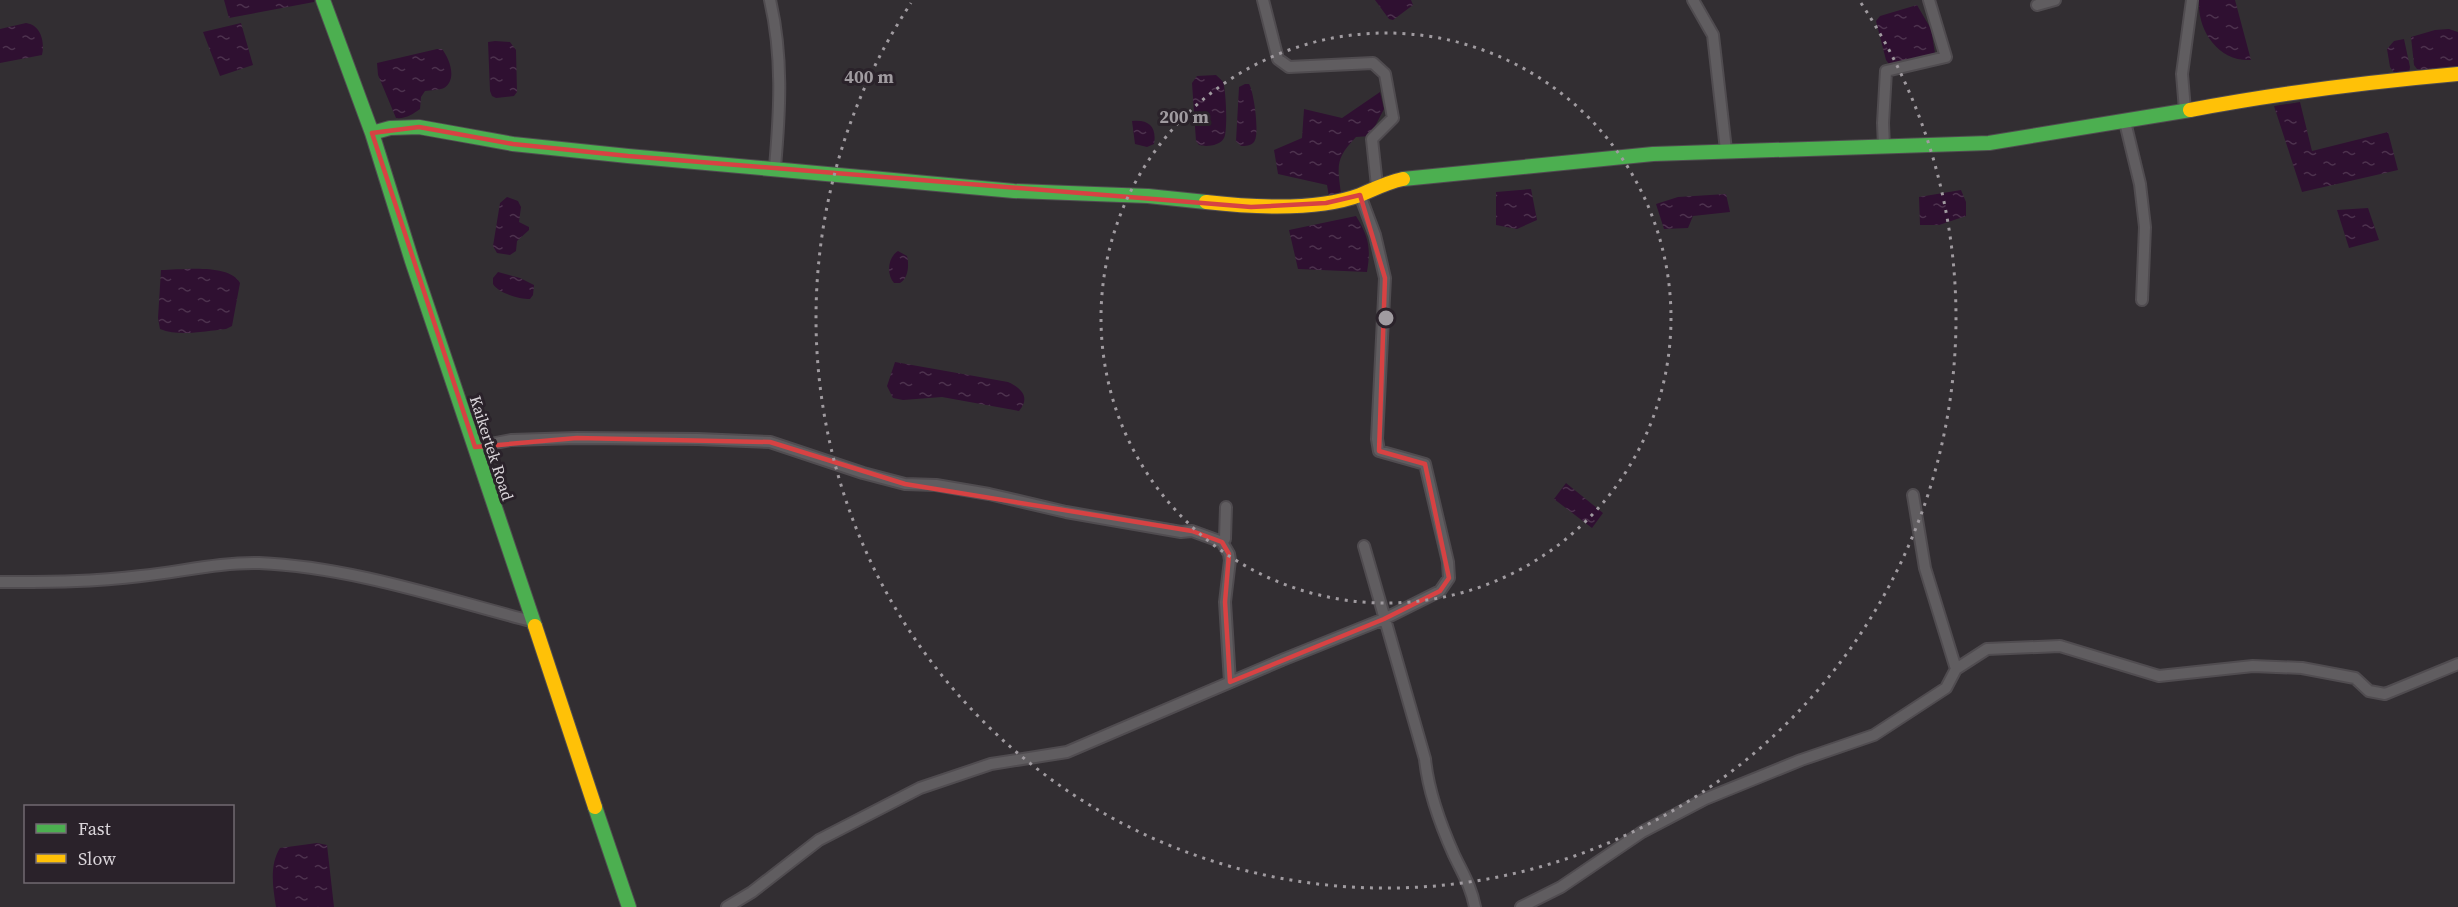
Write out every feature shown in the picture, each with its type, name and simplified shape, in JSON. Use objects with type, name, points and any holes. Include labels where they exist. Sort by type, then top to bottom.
[{"type":"main road","name":"Kaikertek Road","points":[[323,0],[372,133],[531,621],[629,907]]},
{"type":"main road","points":[[372,133],[390,128],[419,127],[513,144],[1014,191],[1148,196],[1251,207],[1326,203],[1360,195],[1377,186],[1412,178],[1653,154],[1989,143],[2125,122],[2274,94],[2367,82],[2458,74]]},
{"type":"street","points":[[770,0],[778,33],[780,93],[775,167]]},
{"type":"street","points":[[1263,0],[1278,59],[1289,67],[1373,63],[1385,74],[1393,118],[1372,139],[1377,186]]},
{"type":"street","points":[[1693,0],[1713,35],[1726,150]]},
{"type":"street","points":[[1884,147],[1886,71],[1946,57],[1929,0]]},
{"type":"street","points":[[2037,5],[2055,0]]},
{"type":"street","points":[[2185,110],[2182,74],[2192,0]]},
{"type":"street","points":[[2125,122],[2140,184],[2145,227],[2142,300]]},
{"type":"street","points":[[727,907],[752,892],[819,840],[920,788],[991,764],[1067,752],[1384,619],[1440,591],[1449,578],[1448,562],[1425,464],[1379,451],[1377,439],[1385,278],[1375,235],[1360,195]]},
{"type":"street","points":[[475,447],[511,440],[577,438],[698,438],[770,442],[863,473],[905,484],[936,485],[989,494],[1066,512],[1181,532],[1192,531],[1222,542],[1229,554],[1225,602],[1230,682]]},
{"type":"street","points":[[1913,495],[1925,568],[1956,669]]},
{"type":"street","points":[[1222,542],[1226,507]]},
{"type":"street","points":[[1364,546],[1425,759],[1426,774],[1454,853],[1472,888],[1475,907]]},
{"type":"street","points":[[0,582],[118,579],[222,565],[258,563],[313,568],[365,578],[531,621]]},
{"type":"street","points":[[1521,907],[1561,887],[1642,832],[1705,799],[1802,760],[1874,735],[1946,688],[1956,669],[1988,649],[2060,646],[2159,676],[2253,666],[2302,668],[2355,678],[2369,691],[2385,694],[2458,664]]},
{"type":"highlighted area","points":[[419,127],[513,144],[628,156],[1251,207],[1326,203],[1360,195],[1385,278],[1379,451],[1425,464],[1449,578],[1440,591],[1384,619],[1230,682],[1225,602],[1229,554],[1222,542],[1192,531],[905,484],[770,442],[577,438],[475,447],[372,133]]},
{"type":"water","points":[[224,0],[314,0],[314,2],[229,18]]},
{"type":"water","points":[[1375,0],[1411,0],[1413,5],[1393,20],[1389,19]]},
{"type":"water","points":[[2199,0],[2235,0],[2251,60],[2229,56],[2212,42],[2202,23]]},
{"type":"water","points":[[1917,5],[1931,29],[1935,53],[1926,58],[1889,64],[1876,21],[1880,16]]},
{"type":"water","points":[[26,23],[35,27],[41,35],[42,55],[0,63],[0,29]]},
{"type":"water","points":[[241,23],[253,65],[220,76],[203,32]]},
{"type":"water","points":[[2449,29],[2458,32],[2458,67],[2423,71],[2417,69],[2414,65],[2411,37],[2435,30]]},
{"type":"water","points":[[2404,39],[2410,67],[2409,73],[2394,73],[2390,67],[2387,49],[2394,41]]},
{"type":"water","points":[[488,42],[510,42],[516,50],[517,92],[514,96],[496,98],[490,91]]},
{"type":"water","points":[[442,49],[447,58],[451,68],[451,79],[442,89],[425,91],[421,97],[420,109],[406,117],[396,118],[378,75],[377,63]]},
{"type":"water","points":[[1216,75],[1224,86],[1225,134],[1222,141],[1216,144],[1199,145],[1196,141],[1192,83],[1197,76]]},
{"type":"water","points":[[1249,84],[1253,95],[1256,138],[1248,146],[1241,146],[1236,141],[1239,87]]},
{"type":"water","points":[[1380,92],[1384,109],[1370,136],[1356,137],[1341,156],[1339,175],[1341,193],[1329,197],[1327,185],[1278,174],[1274,150],[1302,138],[1304,109],[1342,118]]},
{"type":"water","points":[[2300,102],[2312,151],[2388,132],[2398,170],[2302,192],[2274,106]]},
{"type":"water","points":[[1132,121],[1143,121],[1150,125],[1154,133],[1154,144],[1147,147],[1135,144]]},
{"type":"water","points":[[1531,189],[1537,220],[1517,229],[1496,225],[1496,192]]},
{"type":"water","points":[[1961,190],[1966,202],[1966,216],[1939,225],[1920,225],[1919,197]]},
{"type":"water","points":[[1726,194],[1730,212],[1693,216],[1688,228],[1664,229],[1656,204],[1678,197]]},
{"type":"water","points":[[507,197],[518,201],[521,207],[519,222],[529,227],[529,230],[517,241],[516,251],[510,255],[497,253],[493,246],[500,203]]},
{"type":"water","points":[[2368,208],[2379,240],[2349,248],[2337,210]]},
{"type":"water","points":[[1356,216],[1368,243],[1367,272],[1298,269],[1289,230]]},
{"type":"water","points":[[898,251],[907,256],[908,271],[903,281],[894,283],[889,266],[892,257]]},
{"type":"water","points":[[161,270],[216,270],[234,277],[240,283],[232,326],[226,329],[193,333],[176,333],[160,329],[158,318]]},
{"type":"water","points":[[498,272],[520,278],[534,285],[533,295],[530,299],[525,299],[499,290],[493,284],[493,278]]},
{"type":"water","points":[[895,362],[1008,382],[1023,394],[1023,406],[1019,411],[942,397],[903,400],[893,398],[887,386]]},
{"type":"water","points":[[1566,483],[1603,513],[1592,528],[1554,499]]},
{"type":"water","points":[[317,843],[327,845],[334,907],[276,907],[273,869],[280,848]]},
{"type":"traffic: fast","points":[[323,0],[372,133],[412,261],[535,626]]},
{"type":"traffic: fast","points":[[1403,179],[1653,154],[1989,143],[2190,110]]},
{"type":"traffic: fast","points":[[372,133],[390,128],[419,127],[513,144],[628,156],[1014,191],[1148,196],[1206,202]]},
{"type":"traffic: fast","points":[[595,807],[629,907]]},
{"type":"traffic: slow","points":[[2190,110],[2257,98],[2458,74]]},
{"type":"traffic: slow","points":[[1206,202],[1263,206],[1324,204],[1360,195],[1403,179]]},
{"type":"traffic: slow","points":[[535,626],[595,807]]}]
